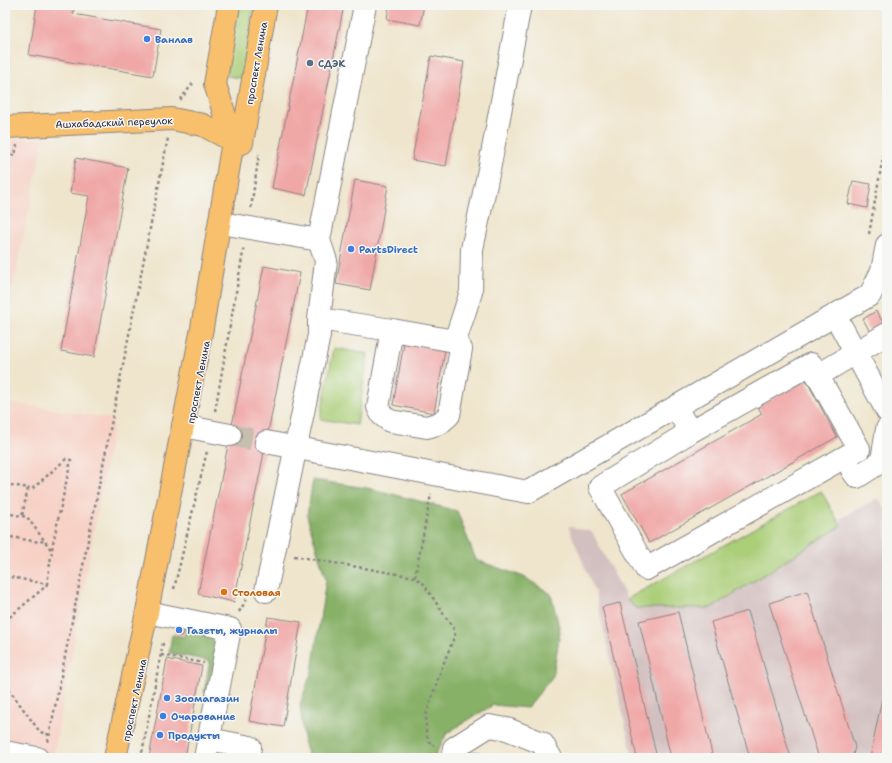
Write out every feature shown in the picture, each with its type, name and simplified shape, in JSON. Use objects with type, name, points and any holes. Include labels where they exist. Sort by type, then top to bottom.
[{"type":"main road","name":"проспект Ленина","points":[[229,5],[215,84],[245,145]]},
{"type":"main road","name":"проспект Ленина","points":[[245,145],[266,5]]},
{"type":"main road","name":"Ашхабадский переулок","points":[[5,127],[172,119],[203,126],[245,145]]},
{"type":"main road","points":[[115,758],[155,614],[202,328],[245,145]]},
{"type":"street","points":[[266,590],[319,335],[319,318],[326,260],[319,240],[365,5]]},
{"type":"street","points":[[455,341],[471,292],[472,249],[490,165],[520,5]]},
{"type":"street","name":"проспект Ленина","points":[[186,427],[238,226],[245,145]]},
{"type":"street","points":[[238,226],[319,240]]},
{"type":"street","points":[[266,442],[528,492],[870,295],[885,271],[878,241]]},
{"type":"street","points":[[835,315],[887,411]]},
{"type":"street","points":[[319,318],[392,330],[455,341],[461,349],[449,415],[440,423],[427,426],[390,421],[382,415],[378,407],[392,330]]},
{"type":"street","points":[[822,373],[887,334]]},
{"type":"street","points":[[812,364],[859,449],[646,569],[600,487],[690,432],[812,364]]},
{"type":"street","points":[[676,407],[690,432]]},
{"type":"street","points":[[186,427],[221,433]]},
{"type":"street","points":[[852,470],[857,477],[882,461],[887,429]]},
{"type":"street","name":"проспект Ленина","points":[[122,758],[155,614]]},
{"type":"street","points":[[155,614],[230,628],[207,749],[250,747],[248,758]]},
{"type":"street","points":[[452,758],[454,748],[489,726],[508,729],[543,753]]},
{"type":"street","points":[[5,752],[43,750]]},
{"type":"path","points":[[43,750],[50,735],[172,119],[181,98],[194,82]]},
{"type":"path","points":[[878,241],[887,134]]},
{"type":"path","points":[[141,758],[161,655],[155,614],[221,433],[245,145]]},
{"type":"path","points":[[5,155],[15,155]]},
{"type":"path","points":[[5,484],[32,489],[66,459],[71,460],[52,551],[47,584],[5,621]]},
{"type":"path","points":[[22,516],[28,488]]},
{"type":"path","points":[[415,578],[432,489]]},
{"type":"path","points":[[5,513],[27,517],[52,551]]},
{"type":"path","points":[[5,536],[39,542],[44,541]]},
{"type":"path","points":[[274,552],[415,578],[423,583],[454,628],[454,635],[440,670],[426,715],[426,734],[431,745]]},
{"type":"path","points":[[5,576],[47,584]]},
{"type":"path","points":[[230,628],[253,588],[266,590]]},
{"type":"path","points":[[161,655],[207,664]]},
{"type":"path","points":[[5,684],[40,732],[50,735]]},
{"type":"shaded area","points":[[44,138],[5,325],[5,140]]},
{"type":"shaded area","points":[[5,402],[114,419],[53,758],[5,758]]},
{"type":"shaded area","points":[[878,498],[887,511],[887,758],[633,758],[595,592],[568,526],[592,532],[627,599],[635,608],[841,526],[838,520]]},
{"type":"green space","points":[[239,5],[254,5],[241,78],[226,76]]},
{"type":"green space","points":[[334,348],[368,354],[357,425],[320,419]]},
{"type":"green space","points":[[313,480],[373,489],[457,511],[476,560],[524,577],[551,594],[560,631],[553,676],[527,708],[493,705],[447,733],[434,758],[309,758],[304,740],[300,704],[312,671],[326,580],[307,516]]},
{"type":"green space","points":[[821,491],[841,526],[711,608],[635,608],[627,599]]},
{"type":"green space","points":[[186,626],[223,633],[212,694],[204,692],[210,661],[169,653],[172,635],[184,637]]},
{"type":"green space","points":[[212,752],[240,757],[240,758],[211,758]]},
{"type":"building","points":[[37,5],[75,5],[73,14],[161,29],[153,76],[29,55]]},
{"type":"building","points":[[308,5],[319,5],[343,10],[306,195],[272,188]]},
{"type":"building","points":[[389,5],[424,5],[420,25],[387,19]]},
{"type":"building","points":[[431,56],[464,62],[446,166],[412,160]]},
{"type":"building","points":[[76,158],[128,168],[94,357],[61,351],[89,196],[70,193]]},
{"type":"building","points":[[355,180],[388,186],[370,290],[336,284]]},
{"type":"building","points":[[853,181],[871,184],[867,208],[848,204]]},
{"type":"building","points":[[264,266],[300,273],[234,602],[198,594]]},
{"type":"building","points":[[876,311],[884,324],[870,332],[863,319]]},
{"type":"building","points":[[404,343],[445,350],[434,413],[393,405]]},
{"type":"building","points":[[806,380],[837,437],[649,543],[622,494],[762,414],[758,407]]},
{"type":"building","points":[[807,591],[855,747],[852,758],[819,758],[769,603]]},
{"type":"building","points":[[620,603],[657,758],[637,758],[602,607]]},
{"type":"building","points":[[748,611],[791,758],[750,758],[711,622]]},
{"type":"building","points":[[678,612],[713,758],[671,758],[639,621]]},
{"type":"building","points":[[268,617],[301,622],[283,727],[249,721]]},
{"type":"building","name":"Газеты, журналы","points":[[176,624],[184,626],[182,636],[174,634]]},
{"type":"building","points":[[167,659],[202,666],[185,758],[149,758]]},
{"type":"building","points":[[885,683],[887,684],[887,758],[870,758]]},
{"type":"building","points":[[474,752],[502,757],[502,758],[473,758]]},
{"type":"tunnel","points":[[230,435],[266,442]]},
{"type":"place","name":"Ванлав","points":[[147,39]]},
{"type":"place","name":"СДЭК","points":[[310,63]]},
{"type":"place","name":"PartsDirect","points":[[351,249]]},
{"type":"place","name":"Столовая","points":[[224,592]]},
{"type":"place","name":"Газеты, журналы","points":[[179,630]]},
{"type":"place","name":"Зоомагазин","points":[[167,698]]},
{"type":"place","name":"Очарование","points":[[163,716]]},
{"type":"place","name":"Продукты","points":[[160,735]]}]
